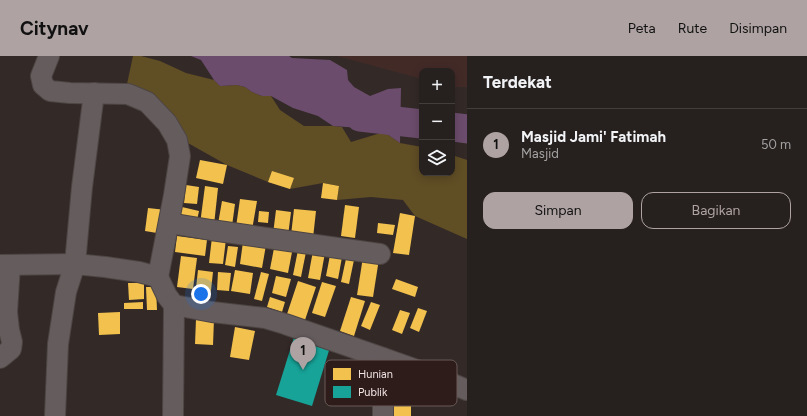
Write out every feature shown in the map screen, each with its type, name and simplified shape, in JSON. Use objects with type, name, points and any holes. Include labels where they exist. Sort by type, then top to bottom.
[{"type":"street","points":[[49,56],[41,76],[43,85],[50,91],[70,93],[128,94],[147,102],[167,123],[177,140],[180,156],[158,277],[167,296],[174,305],[173,416]]},
{"type":"street","points":[[55,416],[58,344],[66,292],[75,264],[82,187],[94,93]]},
{"type":"street","points":[[169,223],[242,235],[380,254]]},
{"type":"street","points":[[0,358],[11,349],[12,342],[7,312],[5,265],[75,264],[132,271],[158,277]]},
{"type":"street","points":[[174,305],[212,312],[265,318],[389,360]]},
{"type":"street","points":[[457,386],[467,390]]},
{"type":"shaded area","points":[[133,56],[141,56],[160,61],[186,73],[214,80],[220,86],[237,85],[245,87],[262,96],[271,96],[280,110],[304,126],[342,127],[351,142],[384,132],[400,143],[419,146],[419,176],[455,176],[455,156],[467,160],[467,239],[415,216],[403,200],[371,197],[337,200],[339,186],[323,183],[290,189],[268,182],[227,165],[163,129],[127,84]]},
{"type":"shaded area","points":[[191,56],[289,56],[292,58],[330,60],[347,70],[348,80],[354,87],[370,96],[388,89],[401,88],[400,143],[384,132],[367,132],[360,128],[333,126],[318,116],[293,108],[271,96],[262,96],[245,87],[237,85],[220,86],[214,80],[201,60]]},
{"type":"shaded area","points":[[337,56],[467,56],[467,87],[455,87],[455,68],[419,68],[419,78]]},
{"type":"building: Hunian","points":[[200,160],[227,165],[223,184],[196,178]]},
{"type":"building: Hunian","points":[[272,171],[294,178],[290,189],[268,182]]},
{"type":"building: Hunian","points":[[323,183],[339,186],[337,200],[321,198]]},
{"type":"building: Hunian","points":[[186,185],[199,187],[197,204],[184,203]]},
{"type":"building: Hunian","points":[[205,186],[218,188],[214,225],[200,224]]},
{"type":"building: Hunian","points":[[240,199],[257,201],[252,230],[236,227]]},
{"type":"building: Hunian","points":[[222,201],[235,204],[232,226],[218,224]]},
{"type":"building: Hunian","points":[[345,205],[359,207],[355,238],[341,236]]},
{"type":"building: Hunian","points":[[182,207],[199,211],[196,225],[179,221]]},
{"type":"building: Hunian","points":[[148,208],[166,210],[163,234],[145,231]]},
{"type":"building: Hunian","points":[[294,209],[316,211],[313,238],[291,235]]},
{"type":"building: Hunian","points":[[276,210],[291,212],[288,236],[273,234]]},
{"type":"building: Hunian","points":[[259,211],[269,212],[268,223],[258,222]]},
{"type":"building: Hunian","points":[[400,213],[415,216],[409,255],[393,253]]},
{"type":"building: Hunian","points":[[378,223],[395,225],[393,235],[377,233]]},
{"type":"building: Hunian","points":[[177,236],[207,240],[205,256],[175,252]]},
{"type":"building: Hunian","points":[[212,237],[226,239],[223,264],[209,263]]},
{"type":"building: Hunian","points":[[243,242],[266,245],[262,268],[240,264]]},
{"type":"building: Hunian","points":[[275,243],[293,247],[288,273],[270,269]]},
{"type":"building: Hunian","points":[[228,246],[238,247],[235,267],[225,265]]},
{"type":"building: Hunian","points":[[298,250],[306,252],[301,277],[293,275]]},
{"type":"building: Hunian","points":[[331,250],[343,252],[338,279],[326,276]]},
{"type":"building: Hunian","points":[[313,251],[325,253],[320,280],[308,278]]},
{"type":"building: Hunian","points":[[347,254],[355,255],[349,284],[341,282]]},
{"type":"building: Hunian","points":[[181,256],[197,258],[193,289],[177,287]]},
{"type":"building: Hunian","points":[[363,257],[379,259],[373,297],[357,295]]},
{"type":"building: Hunian","points":[[198,270],[213,272],[210,299],[195,297]]},
{"type":"building: Hunian","points":[[235,270],[253,273],[250,294],[231,291]]},
{"type":"building: Hunian","points":[[218,272],[231,273],[229,291],[217,290]]},
{"type":"building: Hunian","points":[[261,272],[269,274],[262,301],[254,299]]},
{"type":"building: Hunian","points":[[276,276],[291,279],[286,297],[272,293]]},
{"type":"building: Hunian","points":[[396,279],[418,287],[415,297],[392,289]]},
{"type":"building: Hunian","points":[[298,281],[316,287],[305,320],[287,314]]},
{"type":"building: Hunian","points":[[322,282],[336,286],[325,317],[312,313]]},
{"type":"building: Hunian","points":[[128,283],[144,283],[144,299],[129,300]]},
{"type":"building: Hunian","points":[[146,287],[156,287],[157,310],[147,310]]},
{"type":"building: Hunian","points":[[270,297],[285,302],[282,312],[267,307]]},
{"type":"building: Hunian","points":[[351,297],[365,301],[354,336],[340,331]]},
{"type":"building: Hunian","points":[[143,302],[143,309],[124,309],[124,303]]},
{"type":"building: Hunian","points":[[371,302],[380,305],[370,330],[361,326]]},
{"type":"building: Hunian","points":[[418,308],[427,311],[419,332],[410,328]]},
{"type":"building: Hunian","points":[[400,310],[410,313],[402,334],[392,330]]},
{"type":"building: Hunian","points":[[120,312],[120,334],[99,335],[98,313]]},
{"type":"building: Hunian","points":[[196,319],[214,319],[213,345],[195,344]]},
{"type":"building: Hunian","points":[[235,327],[255,331],[249,360],[230,357]]},
{"type":"building: Hunian","points":[[391,406],[411,406],[411,416],[391,416]]},
{"type":"building: Publik","points":[[295,334],[331,344],[312,406],[276,395]]},
{"type":"waterway","points":[[360,117],[419,124]]},
{"type":"waterway","points":[[455,127],[467,129]]},
{"type":"place","name":"Masjid Jami' Fatimah","points":[[303,370]]}]
